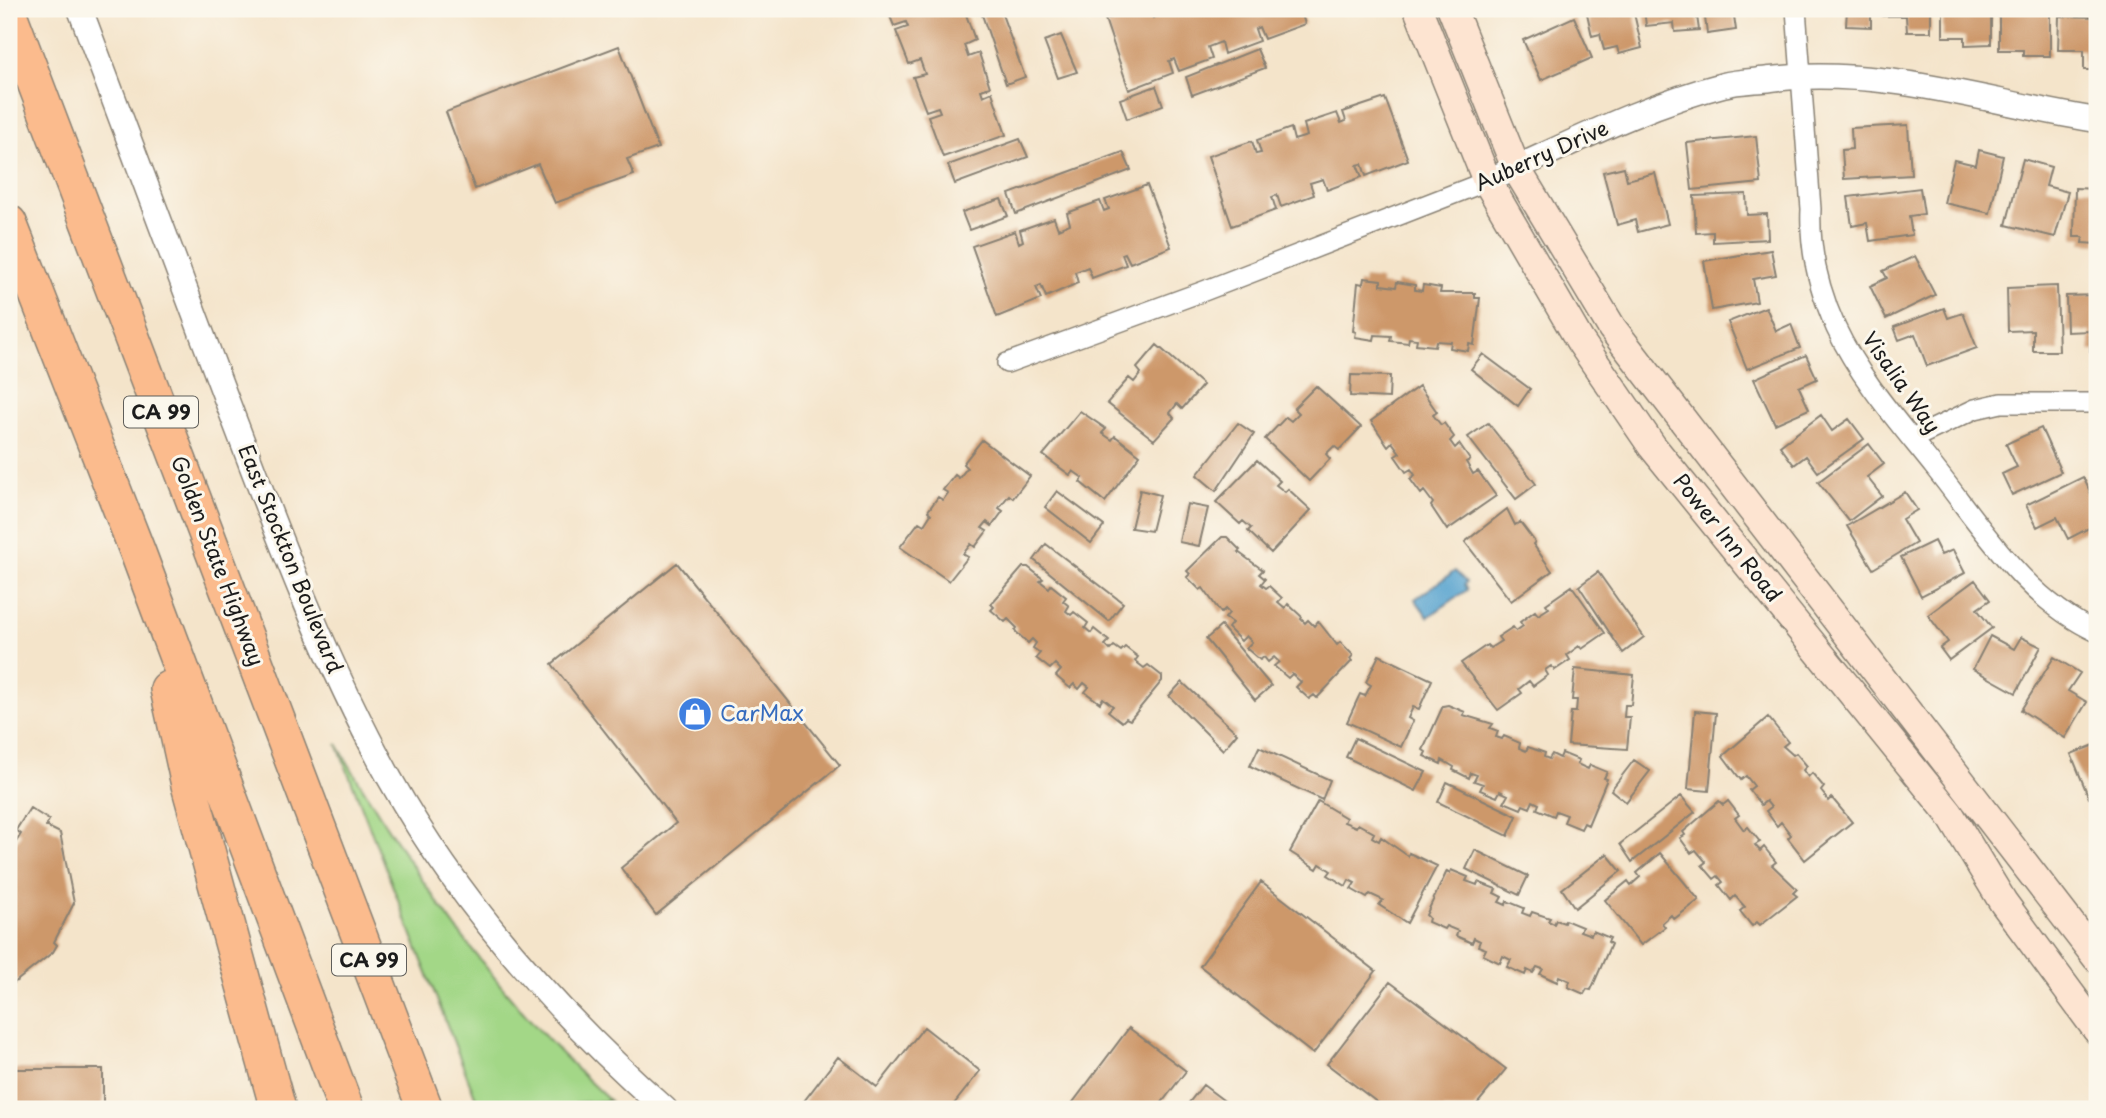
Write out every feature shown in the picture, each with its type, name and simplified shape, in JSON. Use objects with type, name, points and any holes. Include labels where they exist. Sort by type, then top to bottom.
[{"type":"highway","name":"Golden State Highway","points":[[9,14],[425,1109]]},
{"type":"highway","points":[[9,223],[138,553],[345,1109]]},
{"type":"highway","points":[[138,553],[189,785],[278,1109]]},
{"type":"highway","points":[[312,811],[446,1109]]},
{"type":"main road","name":"Power Inn Road","points":[[1418,9],[1487,181],[1538,272],[1630,416],[1948,813],[2003,902],[2097,1030]]},
{"type":"main road","name":"Power Inn Road","points":[[1452,9],[1516,169],[1612,328],[2097,958]]},
{"type":"street","name":"East Stockton Boulevard","points":[[80,9],[312,624],[392,782],[472,902],[513,953],[597,1046],[665,1109]]},
{"type":"street","name":"Visalia Way","points":[[1797,9],[1811,209],[1809,241],[1822,290],[1851,355],[1912,439],[2027,582],[2068,615],[2097,632]]},
{"type":"street","name":"Auberry Drive","points":[[1007,363],[1204,291],[1487,181],[1626,120],[1726,84],[1801,76],[1856,76],[1915,82],[2097,120]]},
{"type":"street","points":[[1912,439],[1975,409],[2001,403],[2097,403]]},
{"type":"green space","points":[[337,744],[395,840],[460,933],[532,1022],[610,1101],[576,1103],[572,1109],[480,1109]]},
{"type":"water","points":[[1455,571],[1466,582],[1464,585],[1467,590],[1428,617],[1415,599]]},
{"type":"building","points":[[887,9],[964,9],[975,40],[964,45],[968,57],[979,53],[990,87],[981,90],[983,96],[992,92],[1006,135],[943,157],[928,116],[940,112],[938,107],[926,111],[913,77],[925,74],[920,60],[909,64],[896,31],[908,27],[906,22],[894,26]]},
{"type":"building","points":[[980,9],[1000,9],[1025,77],[1006,84]]},
{"type":"building","points":[[1139,9],[1150,9],[1153,18],[1158,16],[1156,9],[1300,9],[1305,24],[1264,39],[1259,27],[1255,29],[1259,41],[1224,54],[1221,42],[1208,47],[1212,59],[1179,71],[1174,59],[1169,61],[1173,73],[1129,90],[1105,19]]},
{"type":"building","points":[[1586,9],[1633,9],[1642,48],[1619,54],[1617,47],[1604,50],[1600,34],[1592,36]]},
{"type":"building","points":[[1644,9],[1696,9],[1699,30],[1675,32],[1674,23],[1646,26]]},
{"type":"building","points":[[1704,9],[1755,9],[1755,14],[1734,16],[1736,30],[1707,34]]},
{"type":"building","points":[[1847,9],[1871,9],[1871,27],[1846,26]]},
{"type":"building","points":[[1883,9],[1931,9],[1931,32],[1907,32],[1906,16],[1883,16]]},
{"type":"building","points":[[1943,9],[1991,9],[1991,44],[1965,45],[1965,37],[1943,37]]},
{"type":"building","points":[[1999,9],[2050,9],[2050,56],[2023,56],[2023,50],[1999,50]]},
{"type":"building","points":[[2059,16],[2097,17],[2097,70],[2084,70],[2084,50],[2058,50]]},
{"type":"building","points":[[1574,17],[1592,58],[1541,80],[1523,40]]},
{"type":"building","points":[[1061,35],[1077,72],[1058,78],[1044,41]]},
{"type":"building","points":[[619,46],[658,148],[627,159],[634,175],[555,203],[538,164],[475,189],[446,112]]},
{"type":"building","points":[[1257,49],[1265,68],[1192,95],[1186,77]]},
{"type":"building","points":[[1156,86],[1163,105],[1127,119],[1120,99]]},
{"type":"building","points":[[1385,98],[1408,160],[1366,176],[1362,164],[1357,165],[1362,177],[1327,190],[1323,179],[1310,183],[1314,195],[1281,207],[1277,195],[1272,197],[1276,210],[1232,226],[1208,156],[1252,141],[1256,154],[1261,153],[1257,140],[1291,128],[1294,140],[1307,136],[1304,124],[1337,113],[1341,123],[1346,121],[1343,112]]},
{"type":"building","points":[[1908,125],[1911,175],[1844,179],[1842,150],[1852,149],[1851,128]]},
{"type":"building","points":[[1756,136],[1761,183],[1692,190],[1687,143]]},
{"type":"building","points":[[1020,139],[1028,157],[955,184],[948,165]]},
{"type":"building","points":[[1979,150],[2003,156],[1990,213],[1944,203],[1954,160],[1976,165]]},
{"type":"building","points":[[1123,152],[1131,170],[1016,214],[1009,194]]},
{"type":"building","points":[[2023,159],[2051,167],[2046,186],[2068,192],[2055,237],[2006,225]]},
{"type":"building","points":[[1624,167],[1627,180],[1655,173],[1668,224],[1638,232],[1635,220],[1617,225],[1603,172]]},
{"type":"building","points":[[1147,185],[1171,247],[1130,263],[1125,253],[1122,254],[1126,265],[1092,278],[1088,267],[1075,272],[1078,283],[1046,297],[1041,285],[1036,287],[1041,299],[997,317],[972,246],[1015,231],[1019,243],[1023,241],[1020,230],[1054,218],[1058,229],[1070,224],[1067,213],[1100,201],[1104,211],[1109,209],[1105,200]]},
{"type":"building","points":[[1920,188],[1924,214],[1909,216],[1912,235],[1870,241],[1867,223],[1852,226],[1848,197]]},
{"type":"building","points":[[2075,188],[2097,189],[2097,244],[2082,243],[2083,237],[2074,237]]},
{"type":"building","points":[[1746,194],[1747,215],[1767,214],[1768,239],[1713,242],[1713,232],[1696,233],[1694,196]]},
{"type":"building","points":[[1001,199],[1008,216],[969,230],[962,212]]},
{"type":"building","points":[[1771,250],[1776,275],[1753,279],[1757,302],[1712,310],[1704,261]]},
{"type":"building","points":[[1915,256],[1935,295],[1886,319],[1870,286],[1887,278],[1883,271]]},
{"type":"building","points":[[1364,278],[1381,280],[1381,285],[1396,287],[1397,282],[1415,285],[1415,290],[1422,291],[1423,285],[1441,288],[1440,293],[1475,293],[1475,298],[1480,298],[1474,345],[1469,344],[1468,351],[1450,348],[1451,342],[1436,341],[1435,346],[1416,344],[1417,339],[1409,338],[1408,343],[1390,341],[1391,336],[1375,335],[1374,340],[1355,337],[1356,332],[1353,331],[1358,283],[1363,284]]},
{"type":"building","points":[[2057,286],[2059,351],[2033,351],[2033,330],[2008,331],[2007,288]]},
{"type":"building","points":[[2097,295],[2097,351],[2090,351],[2090,331],[2067,332],[2066,296]]},
{"type":"building","points":[[1766,307],[1776,331],[1791,324],[1800,348],[1747,369],[1728,322]]},
{"type":"building","points":[[1944,308],[1948,318],[1963,313],[1977,348],[1927,366],[1915,334],[1899,340],[1894,327]]},
{"type":"building","points":[[1157,345],[1203,385],[1182,409],[1177,404],[1170,413],[1174,418],[1154,440],[1107,403],[1129,378],[1134,382],[1141,373],[1137,368]]},
{"type":"building","points":[[1483,354],[1530,389],[1518,406],[1471,369]]},
{"type":"building","points":[[1806,355],[1817,379],[1799,387],[1809,409],[1775,424],[1754,379]]},
{"type":"building","points":[[1351,375],[1390,376],[1389,398],[1350,396]]},
{"type":"building","points":[[1316,386],[1361,427],[1339,450],[1334,446],[1326,454],[1330,459],[1309,481],[1265,439],[1286,417],[1291,421],[1299,413],[1294,408]]},
{"type":"building","points":[[1419,386],[1437,412],[1433,415],[1441,425],[1444,423],[1454,437],[1450,441],[1455,448],[1459,444],[1470,460],[1466,462],[1473,474],[1478,471],[1496,496],[1447,530],[1431,506],[1433,503],[1424,491],[1421,494],[1410,479],[1415,475],[1411,469],[1406,472],[1395,456],[1400,453],[1392,442],[1388,446],[1371,421]]},
{"type":"building","points":[[1080,411],[1106,429],[1102,433],[1112,440],[1115,436],[1140,455],[1105,502],[1080,482],[1083,478],[1073,471],[1070,475],[1043,455]]},
{"type":"building","points":[[1821,415],[1832,431],[1849,419],[1864,439],[1818,472],[1806,456],[1794,465],[1780,446]]},
{"type":"building","points":[[1238,423],[1254,434],[1216,491],[1197,475]]},
{"type":"building","points":[[1488,423],[1536,484],[1516,499],[1468,437]]},
{"type":"building","points":[[2041,428],[2061,472],[2012,495],[2002,474],[2017,467],[2006,444]]},
{"type":"building","points":[[982,440],[1030,476],[1013,498],[1009,495],[999,508],[1003,511],[992,526],[987,522],[982,528],[987,531],[975,547],[971,544],[963,554],[968,557],[949,581],[900,547],[919,522],[924,525],[931,514],[928,511],[938,497],[943,500],[948,493],[943,490],[955,475],[959,478],[967,468],[963,464]]},
{"type":"building","points":[[1869,444],[1884,464],[1867,477],[1882,496],[1849,521],[1818,482]]},
{"type":"building","points":[[1257,460],[1280,481],[1276,485],[1285,492],[1288,489],[1311,510],[1271,553],[1248,531],[1251,528],[1243,521],[1240,524],[1216,502]]},
{"type":"building","points":[[2083,477],[2097,506],[2097,524],[2068,539],[2057,517],[2037,527],[2026,505]]},
{"type":"building","points":[[1140,490],[1160,495],[1151,531],[1131,528]]},
{"type":"building","points":[[1057,491],[1104,526],[1091,543],[1045,507]]},
{"type":"building","points":[[1905,492],[1917,510],[1902,519],[1916,543],[1873,569],[1847,526]]},
{"type":"building","points":[[1187,504],[1208,508],[1199,546],[1179,542]]},
{"type":"building","points":[[1507,509],[1515,525],[1520,522],[1535,542],[1533,544],[1552,571],[1511,601],[1465,542]]},
{"type":"building","points":[[1222,537],[1227,537],[1240,550],[1238,552],[1263,570],[1259,574],[1265,579],[1261,584],[1266,588],[1269,586],[1282,598],[1278,602],[1285,608],[1288,604],[1305,623],[1308,620],[1314,626],[1318,621],[1337,645],[1340,642],[1353,655],[1350,659],[1352,661],[1317,698],[1314,695],[1309,699],[1296,687],[1301,682],[1292,674],[1288,678],[1274,666],[1279,662],[1274,657],[1268,662],[1264,657],[1260,660],[1246,648],[1252,642],[1246,636],[1241,641],[1228,628],[1232,623],[1225,618],[1229,613],[1225,609],[1221,613],[1203,588],[1200,590],[1187,577],[1190,574],[1187,571]]},
{"type":"building","points":[[1934,541],[1941,555],[1953,550],[1965,573],[1921,596],[1901,557]]},
{"type":"building","points":[[1046,544],[1123,603],[1109,621],[1034,560]]},
{"type":"building","name":"CarMax","points":[[677,563],[840,765],[656,915],[621,868],[676,823],[552,664]]},
{"type":"building","points":[[1023,567],[1028,567],[1043,579],[1040,581],[1049,588],[1051,585],[1066,597],[1063,601],[1069,606],[1066,611],[1071,615],[1074,612],[1088,623],[1085,628],[1091,633],[1094,629],[1109,641],[1105,645],[1110,650],[1114,646],[1121,651],[1125,647],[1138,657],[1135,661],[1144,668],[1148,665],[1162,676],[1162,681],[1130,720],[1126,718],[1122,722],[1108,711],[1113,706],[1103,698],[1100,703],[1085,692],[1089,687],[1084,683],[1079,689],[1074,684],[1070,688],[1056,676],[1061,670],[1055,664],[1050,669],[1036,658],[1040,653],[1033,648],[1036,643],[1032,639],[1028,643],[1015,631],[1017,628],[1008,619],[1005,622],[991,610],[994,607],[991,604]]},
{"type":"building","points":[[1598,572],[1644,637],[1623,653],[1579,586]]},
{"type":"building","points":[[1975,580],[1990,600],[1977,609],[1992,628],[1949,660],[1940,648],[1948,642],[1928,615]]},
{"type":"building","points":[[1572,586],[1605,633],[1582,649],[1579,646],[1567,655],[1570,660],[1555,670],[1551,666],[1545,670],[1548,675],[1533,686],[1529,681],[1519,689],[1522,693],[1498,710],[1461,663],[1487,645],[1490,648],[1501,641],[1498,637],[1513,627],[1516,631],[1523,626],[1520,622],[1535,611],[1538,615],[1549,608],[1546,604]]},
{"type":"building","points":[[1221,626],[1271,686],[1255,700],[1206,639]]},
{"type":"building","points":[[1990,636],[2014,649],[2021,637],[2041,647],[2016,693],[1973,669]]},
{"type":"building","points":[[1379,655],[1432,680],[1419,709],[1413,707],[1408,718],[1413,721],[1401,747],[1347,722],[1360,694],[1365,696],[1371,685],[1366,682]]},
{"type":"building","points":[[2054,657],[2080,673],[2068,691],[2087,702],[2065,738],[2021,710]]},
{"type":"building","points":[[1575,669],[1634,675],[1631,705],[1625,705],[1624,717],[1630,717],[1627,749],[1568,745],[1571,712],[1576,712],[1577,700],[1572,700]]},
{"type":"building","points":[[1182,682],[1237,733],[1223,750],[1169,696]]},
{"type":"building","points":[[1448,705],[1465,712],[1463,715],[1493,724],[1490,728],[1498,731],[1496,737],[1502,739],[1504,736],[1520,743],[1519,748],[1526,751],[1528,747],[1545,753],[1544,757],[1549,759],[1552,754],[1560,758],[1562,753],[1579,760],[1577,764],[1588,769],[1590,765],[1607,772],[1604,778],[1607,779],[1588,825],[1584,823],[1581,829],[1564,822],[1567,815],[1556,811],[1554,816],[1537,809],[1539,804],[1533,801],[1530,808],[1523,805],[1521,809],[1504,802],[1508,795],[1500,791],[1497,797],[1480,790],[1483,784],[1474,781],[1477,775],[1471,773],[1469,778],[1453,770],[1454,767],[1442,760],[1441,764],[1424,756],[1426,752],[1423,750],[1443,706]]},
{"type":"building","points":[[1695,711],[1716,713],[1709,791],[1688,789]]},
{"type":"building","points":[[1768,717],[1788,742],[1783,746],[1793,755],[1796,753],[1807,766],[1803,770],[1808,777],[1812,773],[1824,787],[1821,791],[1829,801],[1832,798],[1852,822],[1805,860],[1788,838],[1791,835],[1781,822],[1777,826],[1766,811],[1771,807],[1766,801],[1761,805],[1749,790],[1754,786],[1746,776],[1741,780],[1723,756]]},
{"type":"building","points":[[1355,738],[1426,772],[1416,791],[1346,757]]},
{"type":"building","points":[[2097,744],[2097,795],[2089,798],[2071,754]]},
{"type":"building","points":[[1259,747],[1330,780],[1322,800],[1250,766]]},
{"type":"building","points":[[1634,760],[1650,771],[1626,802],[1611,790]]},
{"type":"building","points":[[1447,782],[1517,816],[1508,836],[1438,802]]},
{"type":"building","points":[[1681,796],[1695,812],[1632,862],[1620,844]]},
{"type":"building","points":[[1318,801],[1346,818],[1344,822],[1356,827],[1358,824],[1374,833],[1372,837],[1379,841],[1381,837],[1408,856],[1409,853],[1437,866],[1407,923],[1379,905],[1383,900],[1370,894],[1367,898],[1351,889],[1355,883],[1349,880],[1346,886],[1328,875],[1331,871],[1320,864],[1317,869],[1290,852]]},
{"type":"building","points":[[1719,801],[1723,805],[1728,801],[1739,815],[1735,818],[1744,830],[1748,827],[1760,842],[1755,845],[1760,851],[1764,847],[1776,862],[1772,865],[1797,889],[1793,893],[1797,896],[1760,925],[1757,922],[1752,926],[1740,911],[1745,907],[1735,896],[1731,900],[1719,885],[1723,882],[1718,876],[1714,879],[1702,865],[1706,862],[1696,850],[1691,853],[1680,838],[1685,835],[1683,832]]},
{"type":"building","points":[[30,808],[49,820],[46,826],[60,833],[74,903],[54,942],[57,945],[53,952],[9,987],[9,853],[21,834],[16,830]]},
{"type":"building","points":[[1475,850],[1528,876],[1519,895],[1466,869]]},
{"type":"building","points":[[1660,853],[1699,900],[1674,919],[1671,915],[1662,923],[1665,927],[1641,945],[1605,900],[1628,881],[1631,885],[1640,877],[1637,873]]},
{"type":"building","points":[[1607,854],[1621,871],[1575,908],[1562,889]]},
{"type":"building","points":[[1451,870],[1468,877],[1466,881],[1477,885],[1478,882],[1496,889],[1494,893],[1502,897],[1499,902],[1506,905],[1507,901],[1524,908],[1522,913],[1530,916],[1532,912],[1550,918],[1548,921],[1554,924],[1556,920],[1564,923],[1565,920],[1582,927],[1580,931],[1591,935],[1593,931],[1610,938],[1608,942],[1611,944],[1591,990],[1587,989],[1584,994],[1568,987],[1570,981],[1559,976],[1557,982],[1540,974],[1543,969],[1537,967],[1533,973],[1527,970],[1525,975],[1507,967],[1511,960],[1503,956],[1500,963],[1483,955],[1486,949],[1478,946],[1480,941],[1474,938],[1472,943],[1456,936],[1458,931],[1446,926],[1444,929],[1428,922],[1426,915],[1447,871],[1450,873]]},
{"type":"building","points":[[1261,882],[1376,971],[1313,1054],[1200,966]]},
{"type":"building","points":[[1390,982],[1506,1069],[1473,1109],[1386,1109],[1327,1064]]},
{"type":"building","points":[[924,1027],[980,1071],[950,1109],[798,1109],[838,1057],[877,1087]]},
{"type":"building","points":[[1129,1028],[1186,1071],[1157,1109],[1068,1109]]},
{"type":"building","points":[[9,1069],[103,1069],[103,1109],[9,1109]]},
{"type":"building","points":[[1203,1085],[1235,1109],[1184,1109]]},
{"type":"place","name":"CarMax","points":[[695,714]]}]
